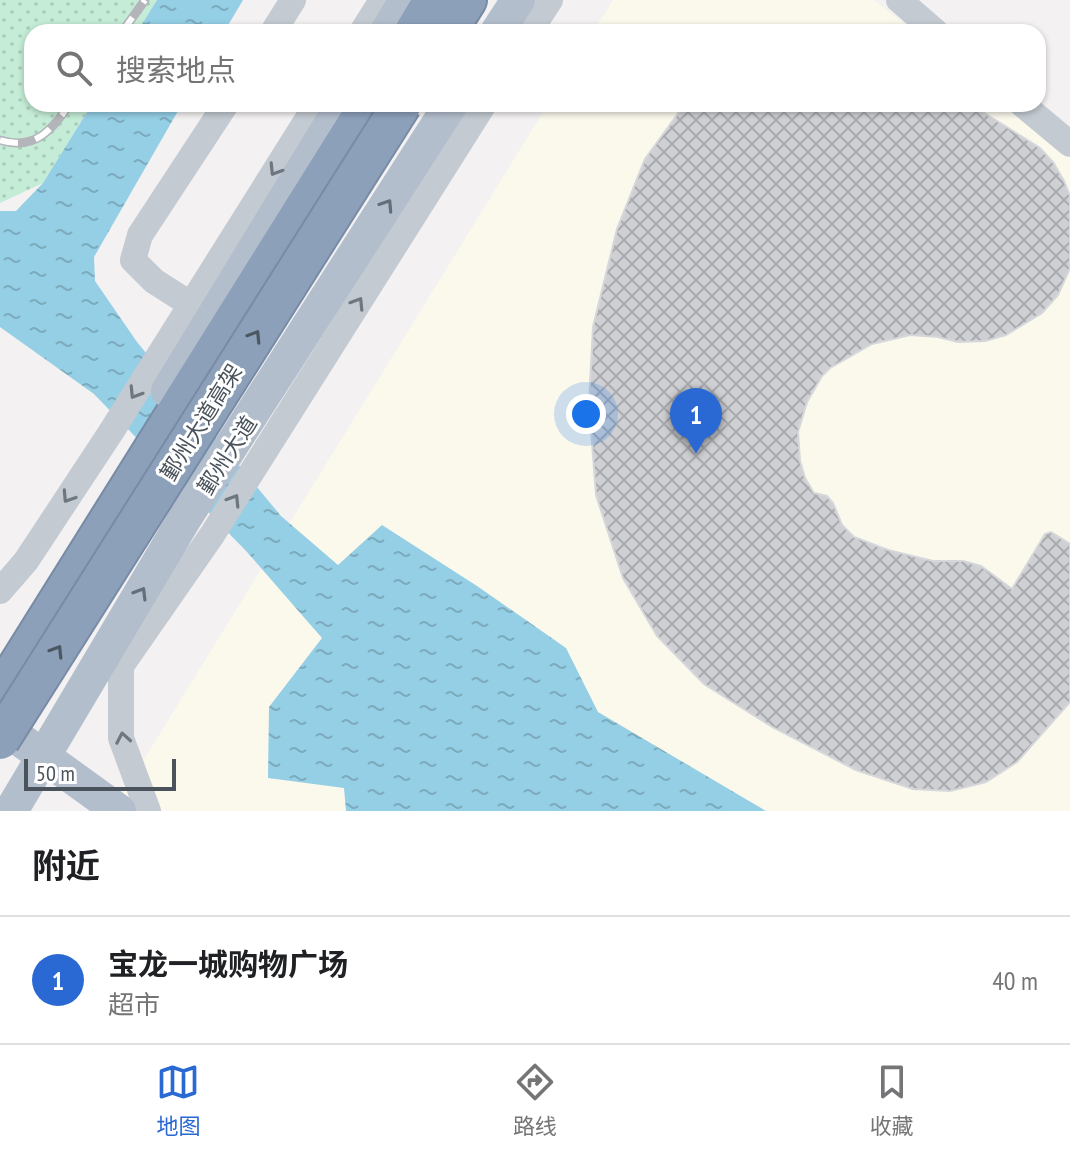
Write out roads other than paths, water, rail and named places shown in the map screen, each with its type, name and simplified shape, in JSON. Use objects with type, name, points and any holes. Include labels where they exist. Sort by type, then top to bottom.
[{"type":"highway","points":[[419,24],[433,0]]},
{"type":"highway","points":[[452,24],[467,0]]},
{"type":"highway","name":"鄞州大道高架","points":[[0,694],[364,112]]},
{"type":"highway","name":"鄞州大道高架","points":[[0,740],[397,112]]},
{"type":"main road","points":[[392,24],[406,0]]},
{"type":"main road","points":[[502,24],[518,0]]},
{"type":"main road","points":[[0,668],[123,467],[172,359],[338,112]]},
{"type":"main road","name":"鄞州大道","points":[[13,806],[248,450],[446,112]]},
{"type":"main road","points":[[0,725],[119,811]]},
{"type":"street","points":[[278,24],[293,0]]},
{"type":"street","points":[[367,24],[382,0]]},
{"type":"street","points":[[534,24],[550,0]]},
{"type":"street","points":[[899,0],[927,24]]},
{"type":"street","points":[[190,304],[154,281],[133,260],[140,235],[221,112]]},
{"type":"street","points":[[0,591],[26,561],[111,432],[172,359],[190,304],[312,112]]},
{"type":"street","points":[[248,450],[479,112]]},
{"type":"street","points":[[1032,112],[1070,144]]},
{"type":"street","points":[[148,811],[121,738],[121,666],[198,527]]},
{"type":"water","points":[[157,0],[243,0],[229,24],[142,24]]},
{"type":"water","points":[[87,112],[177,112],[94,257],[95,281],[137,342],[281,516],[338,565],[382,525],[566,648],[598,712],[766,811],[346,811],[344,788],[268,778],[269,707],[322,638],[247,552],[94,394],[0,327],[0,211],[16,211],[43,183]]},
{"type":"railway","points":[[128,24],[145,0]]},
{"type":"railway","points":[[0,140],[13,143],[33,140],[49,130],[64,112]]},
{"type":"place","name":"宝龙一城购物广场","points":[[696,454]]}]
